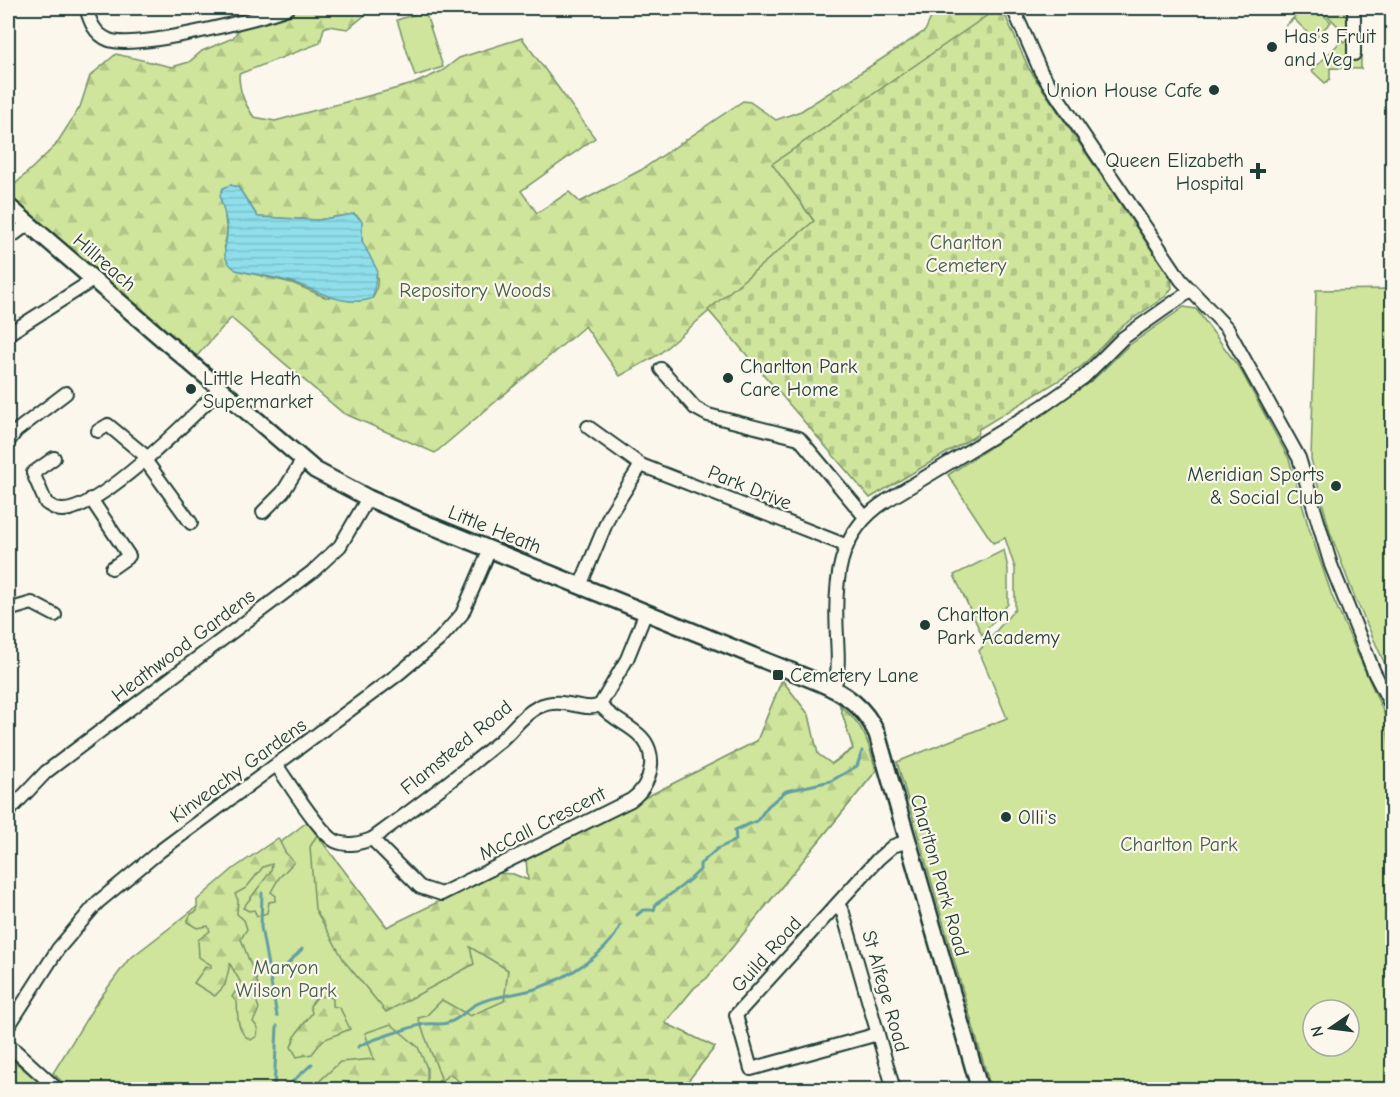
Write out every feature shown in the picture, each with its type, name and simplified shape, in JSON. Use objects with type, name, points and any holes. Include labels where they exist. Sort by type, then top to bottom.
[{"type":"main road","name":"Hillreach","points":[[8,206],[174,350]]},
{"type":"main road","name":"Little Heath","points":[[174,350],[302,461],[368,498],[834,689]]},
{"type":"main road","name":"Charlton Park Road","points":[[834,689],[860,706],[873,724],[980,1089]]},
{"type":"street","points":[[86,8],[98,34],[122,43],[258,17],[288,8]]},
{"type":"street","points":[[1013,8],[1041,72],[1190,291],[1212,316],[1223,324],[1299,458],[1330,565],[1374,672],[1392,707]]},
{"type":"street","points":[[1354,8],[1354,54]]},
{"type":"street","points":[[8,239],[28,224]]},
{"type":"street","points":[[8,334],[93,280]]},
{"type":"street","points":[[834,689],[837,653],[836,582],[845,545],[865,517],[886,501],[1042,406],[1084,377],[1123,338],[1190,291]]},
{"type":"street","points":[[661,369],[695,408],[708,415],[799,438],[865,517]]},
{"type":"street","points":[[54,458],[33,474],[46,503],[62,511],[75,508],[146,459],[173,436],[219,390]]},
{"type":"street","points":[[8,442],[16,431],[66,393]]},
{"type":"street","points":[[98,431],[108,424],[146,459],[191,523]]},
{"type":"street","name":"Park Drive","points":[[588,427],[641,465],[845,545]]},
{"type":"street","points":[[263,512],[283,492],[302,461]]},
{"type":"street","points":[[580,586],[610,514],[641,465]]},
{"type":"street","name":"Heathwood Gardens","points":[[8,812],[46,772],[312,572],[340,546],[368,498]]},
{"type":"street","points":[[91,499],[129,556],[112,568]]},
{"type":"street","name":"Kinveachy Gardens","points":[[8,1027],[58,949],[98,902],[160,851],[277,766],[440,640],[462,614],[490,549]]},
{"type":"street","points":[[8,610],[32,603],[55,615]]},
{"type":"street","points":[[600,705],[627,659],[646,612]]},
{"type":"street","name":"Flamsteed Road","points":[[277,766],[327,835],[347,844],[359,844],[372,838],[501,741],[538,706],[560,702],[594,708],[600,705]]},
{"type":"street","name":"McCall Crescent","points":[[372,838],[420,887],[441,894],[631,800],[647,781],[651,762],[649,753],[637,734],[614,721],[600,705]]},
{"type":"street","name":"Guild Road","points":[[878,1034],[751,1069],[736,1015],[887,850],[908,841]]},
{"type":"street","name":"St Alfege Road","points":[[838,904],[843,913],[894,1089]]},
{"type":"street","points":[[8,1044],[58,1089]]},
{"type":"green space","name":"Repository Woods","points":[[288,8],[371,8],[348,29],[328,26],[324,28],[320,43],[239,74],[243,97],[254,117],[275,121],[413,84],[442,71],[459,58],[522,38],[595,138],[521,191],[537,213],[569,192],[580,202],[641,170],[743,101],[750,102],[776,120],[801,111],[925,31],[935,9],[941,8],[946,11],[957,8],[1009,8],[1007,14],[982,25],[830,124],[775,167],[814,221],[658,355],[620,376],[585,326],[435,453],[343,413],[231,318],[195,358],[8,195],[8,191],[55,146],[80,107],[90,76],[116,54],[172,67],[189,62],[202,51],[233,38],[246,19]],"holes":[[[230,185],[238,187],[258,217],[318,220],[354,214],[358,216],[363,244],[377,275],[373,298],[325,297],[292,283],[236,270],[224,247],[227,234],[225,217]]]},
{"type":"green space","name":"Charlton Cemetery","points":[[998,8],[1002,8],[1029,69],[1171,279],[1172,288],[1166,296],[1121,327],[1081,367],[979,429],[977,435],[870,498],[708,310],[814,221],[772,164]]},
{"type":"green space","points":[[1304,8],[1316,8],[1331,22],[1314,39],[1294,19],[1285,26]]},
{"type":"green space","points":[[1320,8],[1352,8],[1353,56],[1361,55],[1361,69],[1330,68],[1330,79],[1325,83],[1312,71],[1342,40],[1344,42],[1349,37]]},
{"type":"green space","points":[[425,11],[443,67],[415,76],[397,20]]},
{"type":"green space","points":[[1392,289],[1392,680],[1353,593],[1330,532],[1311,459],[1316,290]]},
{"type":"green space","name":"Charlton Park","points":[[1184,307],[1196,309],[1240,369],[1289,459],[1332,596],[1387,720],[1392,776],[1392,1089],[991,1089],[897,762],[1007,718],[979,651],[1015,609],[1015,568],[1005,538],[993,543],[948,475],[1094,379],[1128,346]]},
{"type":"green space","points":[[1004,550],[1008,569],[1008,604],[982,635],[954,575]]},
{"type":"green space","name":"Maryon Wilson Park","points":[[782,680],[809,715],[817,754],[831,764],[853,748],[840,706],[860,727],[876,771],[707,978],[694,988],[665,1023],[715,1047],[683,1087],[684,1089],[71,1090],[53,1073],[95,1005],[128,960],[307,822],[387,927],[438,903],[513,874],[528,880],[526,858],[757,741]]},
{"type":"green space","name":"Maryon Wilson Park","points":[[782,680],[809,715],[818,754],[832,764],[853,749],[840,706],[860,727],[876,771],[707,978],[694,988],[665,1023],[715,1047],[683,1087],[684,1089],[491,1090],[489,1087],[468,1089],[450,1074],[441,1081],[437,1089],[433,1089],[441,1078],[418,1018],[426,1016],[442,1000],[470,1016],[504,1001],[508,970],[470,947],[474,964],[386,1012],[345,962],[315,909],[310,847],[317,835],[387,927],[497,873],[513,874],[528,880],[526,858],[757,741]]},
{"type":"green space","points":[[278,838],[285,852],[294,862],[279,878],[271,892],[276,896],[275,901],[269,902],[267,913],[257,916],[254,910],[249,911],[243,908],[271,871],[272,864],[263,867],[246,888],[235,894],[238,900],[237,914],[244,920],[247,929],[241,939],[258,984],[253,990],[259,1009],[253,1022],[258,1028],[257,1036],[251,1040],[240,1029],[237,1002],[232,997],[241,983],[230,964],[225,985],[215,996],[194,983],[206,966],[211,968],[211,965],[199,957],[198,940],[210,931],[208,926],[197,928],[187,922],[191,914],[197,911],[197,900],[233,869]]},
{"type":"green space","points":[[317,997],[333,998],[333,1006],[340,1008],[350,1029],[323,1040],[312,1054],[297,1057],[291,1047],[296,1034],[312,1013],[310,1006]]},
{"type":"green space","points":[[391,1024],[418,1047],[427,1068],[427,1089],[311,1089],[340,1062],[374,1059],[365,1033]]},
{"type":"green space","points":[[8,1056],[47,1089],[8,1089]]},
{"type":"water","points":[[230,185],[238,187],[258,217],[318,220],[354,214],[362,221],[362,241],[377,270],[373,298],[363,301],[342,300],[292,282],[236,270],[226,260],[227,227],[220,195],[223,188]]},
{"type":"waterway","points":[[637,915],[643,910],[654,910],[656,904],[700,870],[700,864],[717,849],[736,840],[735,830],[757,821],[768,806],[786,791],[831,781],[857,766],[862,751]]},
{"type":"waterway","points":[[262,893],[261,927],[277,1016]]},
{"type":"waterway","points":[[358,1047],[420,1025],[451,1022],[480,1002],[549,984],[585,964],[606,946],[620,926]]},
{"type":"waterway","points":[[282,970],[302,949]]},
{"type":"waterway","points":[[274,1090],[277,1026]]},
{"type":"waterway","points":[[283,1090],[312,1064]]},
{"type":"place","name":"Has’s Fruit and Veg","points":[[1272,47]]},
{"type":"place","name":"Union House Cafe","points":[[1214,90]]},
{"type":"place","name":"Queen Elizabeth Hospital","points":[[1258,171]]},
{"type":"place","name":"Charlton Park Care Home","points":[[728,378]]},
{"type":"place","name":"Little Heath Supermarket","points":[[191,389]]},
{"type":"place","name":"Meridian Sports & Social Club","points":[[1336,486]]},
{"type":"place","name":"Charlton Park Academy","points":[[925,625]]},
{"type":"place","name":"Cemetery Lane","points":[[778,675]]},
{"type":"place","name":"Olli's","points":[[1006,817]]}]
